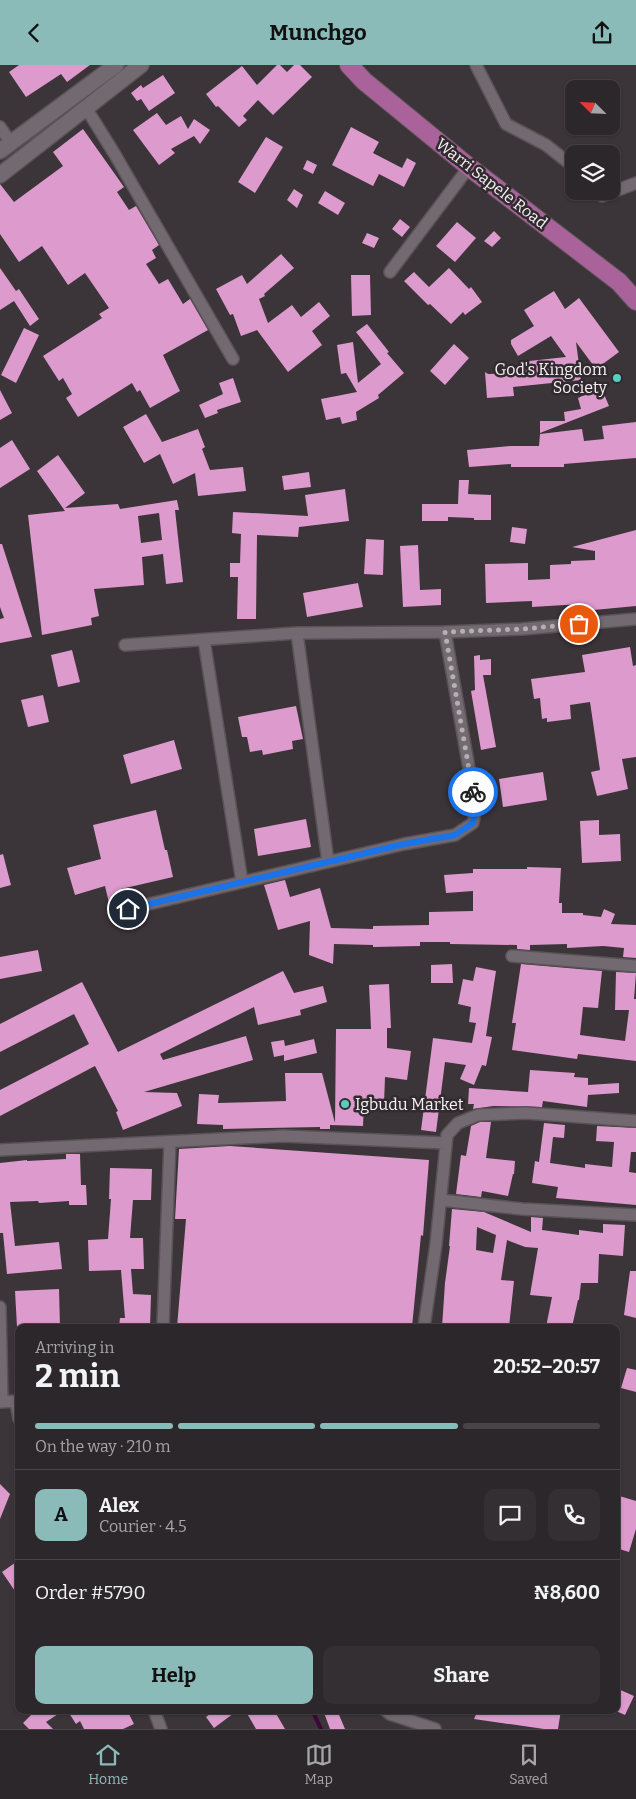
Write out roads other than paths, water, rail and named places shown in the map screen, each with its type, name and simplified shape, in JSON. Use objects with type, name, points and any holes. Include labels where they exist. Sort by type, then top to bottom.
[{"type":"highway","name":"Warri Sapele Road","points":[[348,65],[364,81],[469,167],[619,282],[636,301]]},
{"type":"main road","points":[[5,147],[116,65]]},
{"type":"main road","points":[[0,175],[141,65]]},
{"type":"street","points":[[476,65],[506,124],[546,145],[565,160]]},
{"type":"street","points":[[86,108],[233,359]]},
{"type":"street","points":[[0,127],[5,147]]},
{"type":"street","points":[[390,271],[469,167]]},
{"type":"street","points":[[620,189],[636,183]]},
{"type":"street","points":[[125,645],[297,633],[445,632],[522,629],[636,619]]},
{"type":"street","points":[[128,909],[404,844],[455,835],[473,823],[476,808],[445,632]]},
{"type":"street","points":[[297,633],[328,862]]},
{"type":"street","points":[[204,639],[242,882]]},
{"type":"street","points":[[512,956],[636,966]]},
{"type":"street","points":[[424,1324],[436,1244],[447,1135],[458,1123],[478,1115],[526,1113],[636,1121]]},
{"type":"street","points":[[0,1150],[283,1136],[446,1143]]},
{"type":"street","points":[[163,1324],[170,1142]]},
{"type":"street","points":[[441,1200],[522,1209],[636,1215]]},
{"type":"street","points":[[0,1307],[1,1402],[15,1401]]},
{"type":"street","points":[[155,1714],[161,1729]]},
{"type":"street","points":[[390,1714],[435,1729]]},
{"type":"waterway","points":[[314,1714],[321,1729]]},
{"type":"place","name":"God's Kingdom Society","points":[[617,378]]},
{"type":"place","name":"Igbudu Market","points":[[345,1104]]}]
